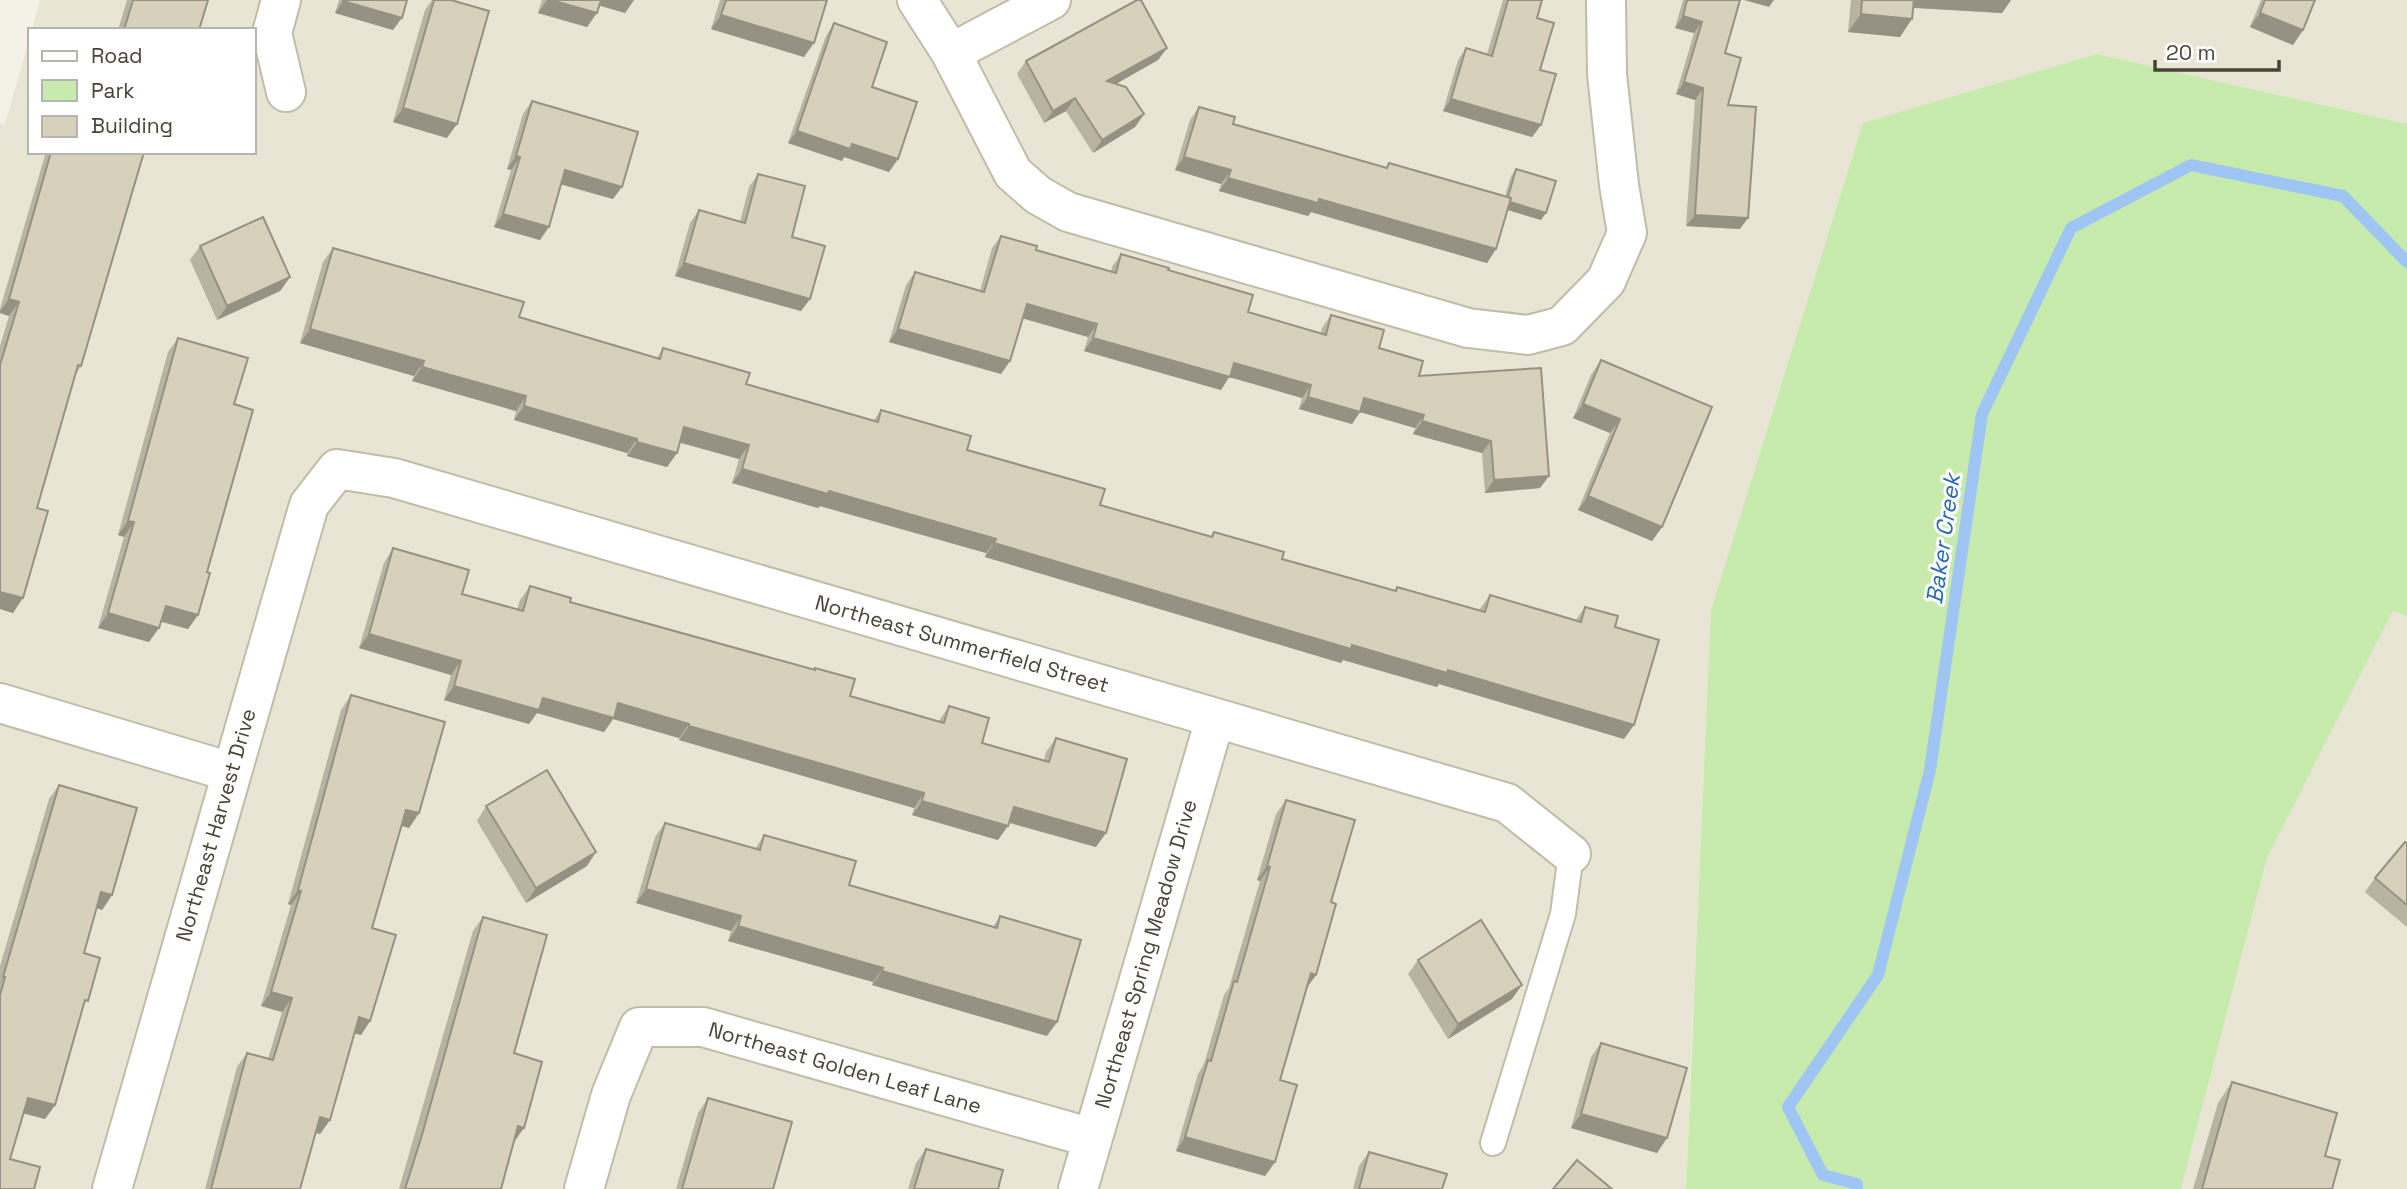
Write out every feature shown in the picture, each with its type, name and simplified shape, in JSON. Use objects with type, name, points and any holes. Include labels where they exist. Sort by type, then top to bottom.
[{"type":"street","points":[[281,0],[272,33],[286,92]]},
{"type":"street","points":[[917,0],[951,53],[1013,173],[1038,195],[1068,212],[1468,328],[1528,335],[1562,326],[1606,281],[1627,233],[1607,74],[1606,0]]},
{"type":"street","points":[[951,53],[1051,0]]},
{"type":"street","name":"Northeast Summerfield Street","points":[[337,469],[394,478],[1507,803],[1571,854]]},
{"type":"street","name":"Northeast Harvest Drive","points":[[112,1189],[309,505],[337,469]]},
{"type":"street","points":[[0,703],[230,772]]},
{"type":"street","name":"Northeast Spring Meadow Drive","points":[[1078,1189],[1215,719]]},
{"type":"street","name":"Northeast Golden Leaf Lane","points":[[584,1189],[611,1095],[639,1027],[702,1027],[1093,1138]]},
{"type":"lane","points":[[1493,1143],[1563,914],[1571,854]]},
{"type":"shaded area","points":[[40,0],[2407,0],[2407,124],[2097,54],[1693,1007],[1686,1189],[0,1189],[0,123],[5,124],[28,44],[28,154],[256,154],[256,28],[33,28]]},
{"type":"shaded area","points":[[2393,611],[2407,616],[2407,1189],[2181,1189],[2267,858]]},
{"type":"green space","points":[[2097,54],[2407,124],[2407,616],[2393,611],[2267,858],[2181,1189],[1686,1189],[1711,610],[1863,123]]},
{"type":"building","points":[[133,0],[208,0],[200,28],[125,28]]},
{"type":"building","points":[[343,0],[407,0],[402,18]]},
{"type":"building","points":[[434,0],[451,0],[489,11],[457,124],[403,108]]},
{"type":"building","points":[[551,0],[601,0],[597,13]]},
{"type":"building","points":[[726,0],[827,0],[814,43],[721,15]]},
{"type":"building","points":[[1141,0],[1167,48],[1107,81],[1126,87],[1144,114],[1102,140],[1075,98],[1053,111],[1026,61]]},
{"type":"building","points":[[1508,0],[1542,0],[1537,18],[1554,23],[1540,70],[1556,74],[1541,125],[1451,99],[1466,48],[1492,56]]},
{"type":"building","points":[[1687,0],[1740,0],[1725,53],[1741,58],[1728,105],[1756,107],[1748,218],[1695,215],[1703,88],[1684,82],[1702,22],[1683,16]]},
{"type":"building","points":[[1862,0],[1914,0],[1912,19],[1861,14]]},
{"type":"building","points":[[2265,0],[2315,0],[2303,30],[2260,13]]},
{"type":"building","points":[[834,23],[887,42],[872,87],[917,102],[898,159],[852,144],[850,149],[797,131]]},
{"type":"building","points":[[532,101],[638,132],[622,187],[565,170],[549,227],[503,214],[520,157],[516,156]]},
{"type":"building","points":[[1199,107],[1235,117],[1233,124],[1387,168],[1389,163],[1511,198],[1496,249],[1319,199],[1318,203],[1228,178],[1231,170],[1184,157]]},
{"type":"building","points":[[50,154],[143,154],[37,508],[48,511],[23,598],[0,592],[0,365],[19,302],[9,299]]},
{"type":"building","points":[[1516,169],[1556,181],[1546,213],[1510,202],[1511,198],[1508,197]]},
{"type":"building","points":[[758,174],[805,186],[792,237],[825,246],[810,299],[684,263],[699,210],[745,223]]},
{"type":"building","points":[[263,217],[290,277],[227,306],[200,246]]},
{"type":"building","points":[[1001,236],[1037,246],[1036,250],[1116,273],[1121,254],[1169,268],[1168,270],[1253,295],[1248,312],[1326,335],[1331,315],[1384,330],[1379,348],[1423,361],[1419,376],[1541,368],[1549,476],[1494,480],[1491,441],[1422,421],[1424,415],[1364,398],[1360,412],[1308,397],[1311,385],[1234,363],[1230,377],[1093,338],[1097,324],[1027,304],[1010,361],[898,329],[915,272],[984,292]]},
{"type":"building","points":[[333,248],[524,302],[519,317],[660,359],[663,348],[750,373],[746,384],[878,422],[881,410],[971,436],[967,450],[1105,489],[1100,505],[1212,537],[1214,532],[1284,552],[1282,559],[1396,591],[1397,587],[1485,612],[1490,595],[1581,622],[1585,607],[1618,616],[1615,627],[1659,640],[1634,725],[1448,670],[1447,673],[1352,645],[1351,649],[994,543],[996,539],[742,469],[749,445],[684,427],[677,453],[524,406],[526,396],[422,367],[424,361],[310,329]]},
{"type":"building","points":[[178,338],[248,358],[234,404],[253,410],[207,572],[210,573],[198,615],[166,606],[159,628],[108,613],[134,522],[128,521]]},
{"type":"building","points":[[1601,360],[1712,407],[1662,527],[1588,496],[1620,419],[1583,404]]},
{"type":"building","points":[[393,548],[469,570],[462,594],[523,611],[530,586],[571,598],[570,602],[855,679],[850,696],[944,723],[949,706],[989,718],[982,743],[1049,762],[1056,738],[1127,759],[1106,833],[1014,807],[1008,826],[922,801],[924,793],[618,703],[614,718],[543,698],[539,710],[454,686],[461,661],[369,634]]},
{"type":"building","points":[[351,695],[445,722],[419,813],[406,810],[372,928],[396,935],[370,1021],[359,1017],[330,1120],[320,1117],[300,1189],[211,1189],[247,1053],[273,1060],[292,998],[271,992],[301,891],[298,890]]},
{"type":"building","points":[[547,770],[596,852],[536,888],[486,806]]},
{"type":"building","points":[[59,785],[137,808],[112,895],[101,892],[84,953],[100,958],[55,1105],[28,1098],[10,1159],[40,1167],[34,1189],[0,1189],[0,995]]},
{"type":"building","points":[[1286,800],[1355,820],[1331,902],[1336,904],[1316,975],[1311,973],[1280,1080],[1297,1085],[1275,1162],[1185,1137],[1234,981],[1237,982]]},
{"type":"building","points":[[665,823],[760,850],[764,835],[856,861],[849,885],[997,928],[1000,916],[1081,940],[1057,1022],[738,926],[741,916],[646,889]]},
{"type":"building","points":[[2405,842],[2407,843],[2407,905],[2375,878]]},
{"type":"building","points":[[483,917],[547,935],[514,1053],[542,1062],[524,1128],[518,1126],[501,1189],[405,1189],[422,1135]]},
{"type":"building","points":[[1481,920],[1522,985],[1458,1024],[1418,960]]},
{"type":"building","points":[[1601,1043],[1687,1068],[1667,1138],[1581,1114]]},
{"type":"building","points":[[2232,1082],[2337,1113],[2325,1156],[2340,1160],[2332,1189],[2202,1189]]},
{"type":"building","points":[[708,1098],[792,1122],[773,1189],[682,1189]]},
{"type":"building","points":[[926,1149],[1003,1170],[998,1189],[914,1189]]},
{"type":"building","points":[[1369,1152],[1447,1174],[1442,1189],[1359,1189]]},
{"type":"building","points":[[1577,1160],[1612,1189],[1553,1189]]},
{"type":"waterway","name":"Baker Creek","points":[[1857,1189],[1857,1184],[1823,1175],[1788,1107],[1878,975],[1930,770],[1982,414],[2071,228],[2191,165],[2343,196],[2407,262]]}]
